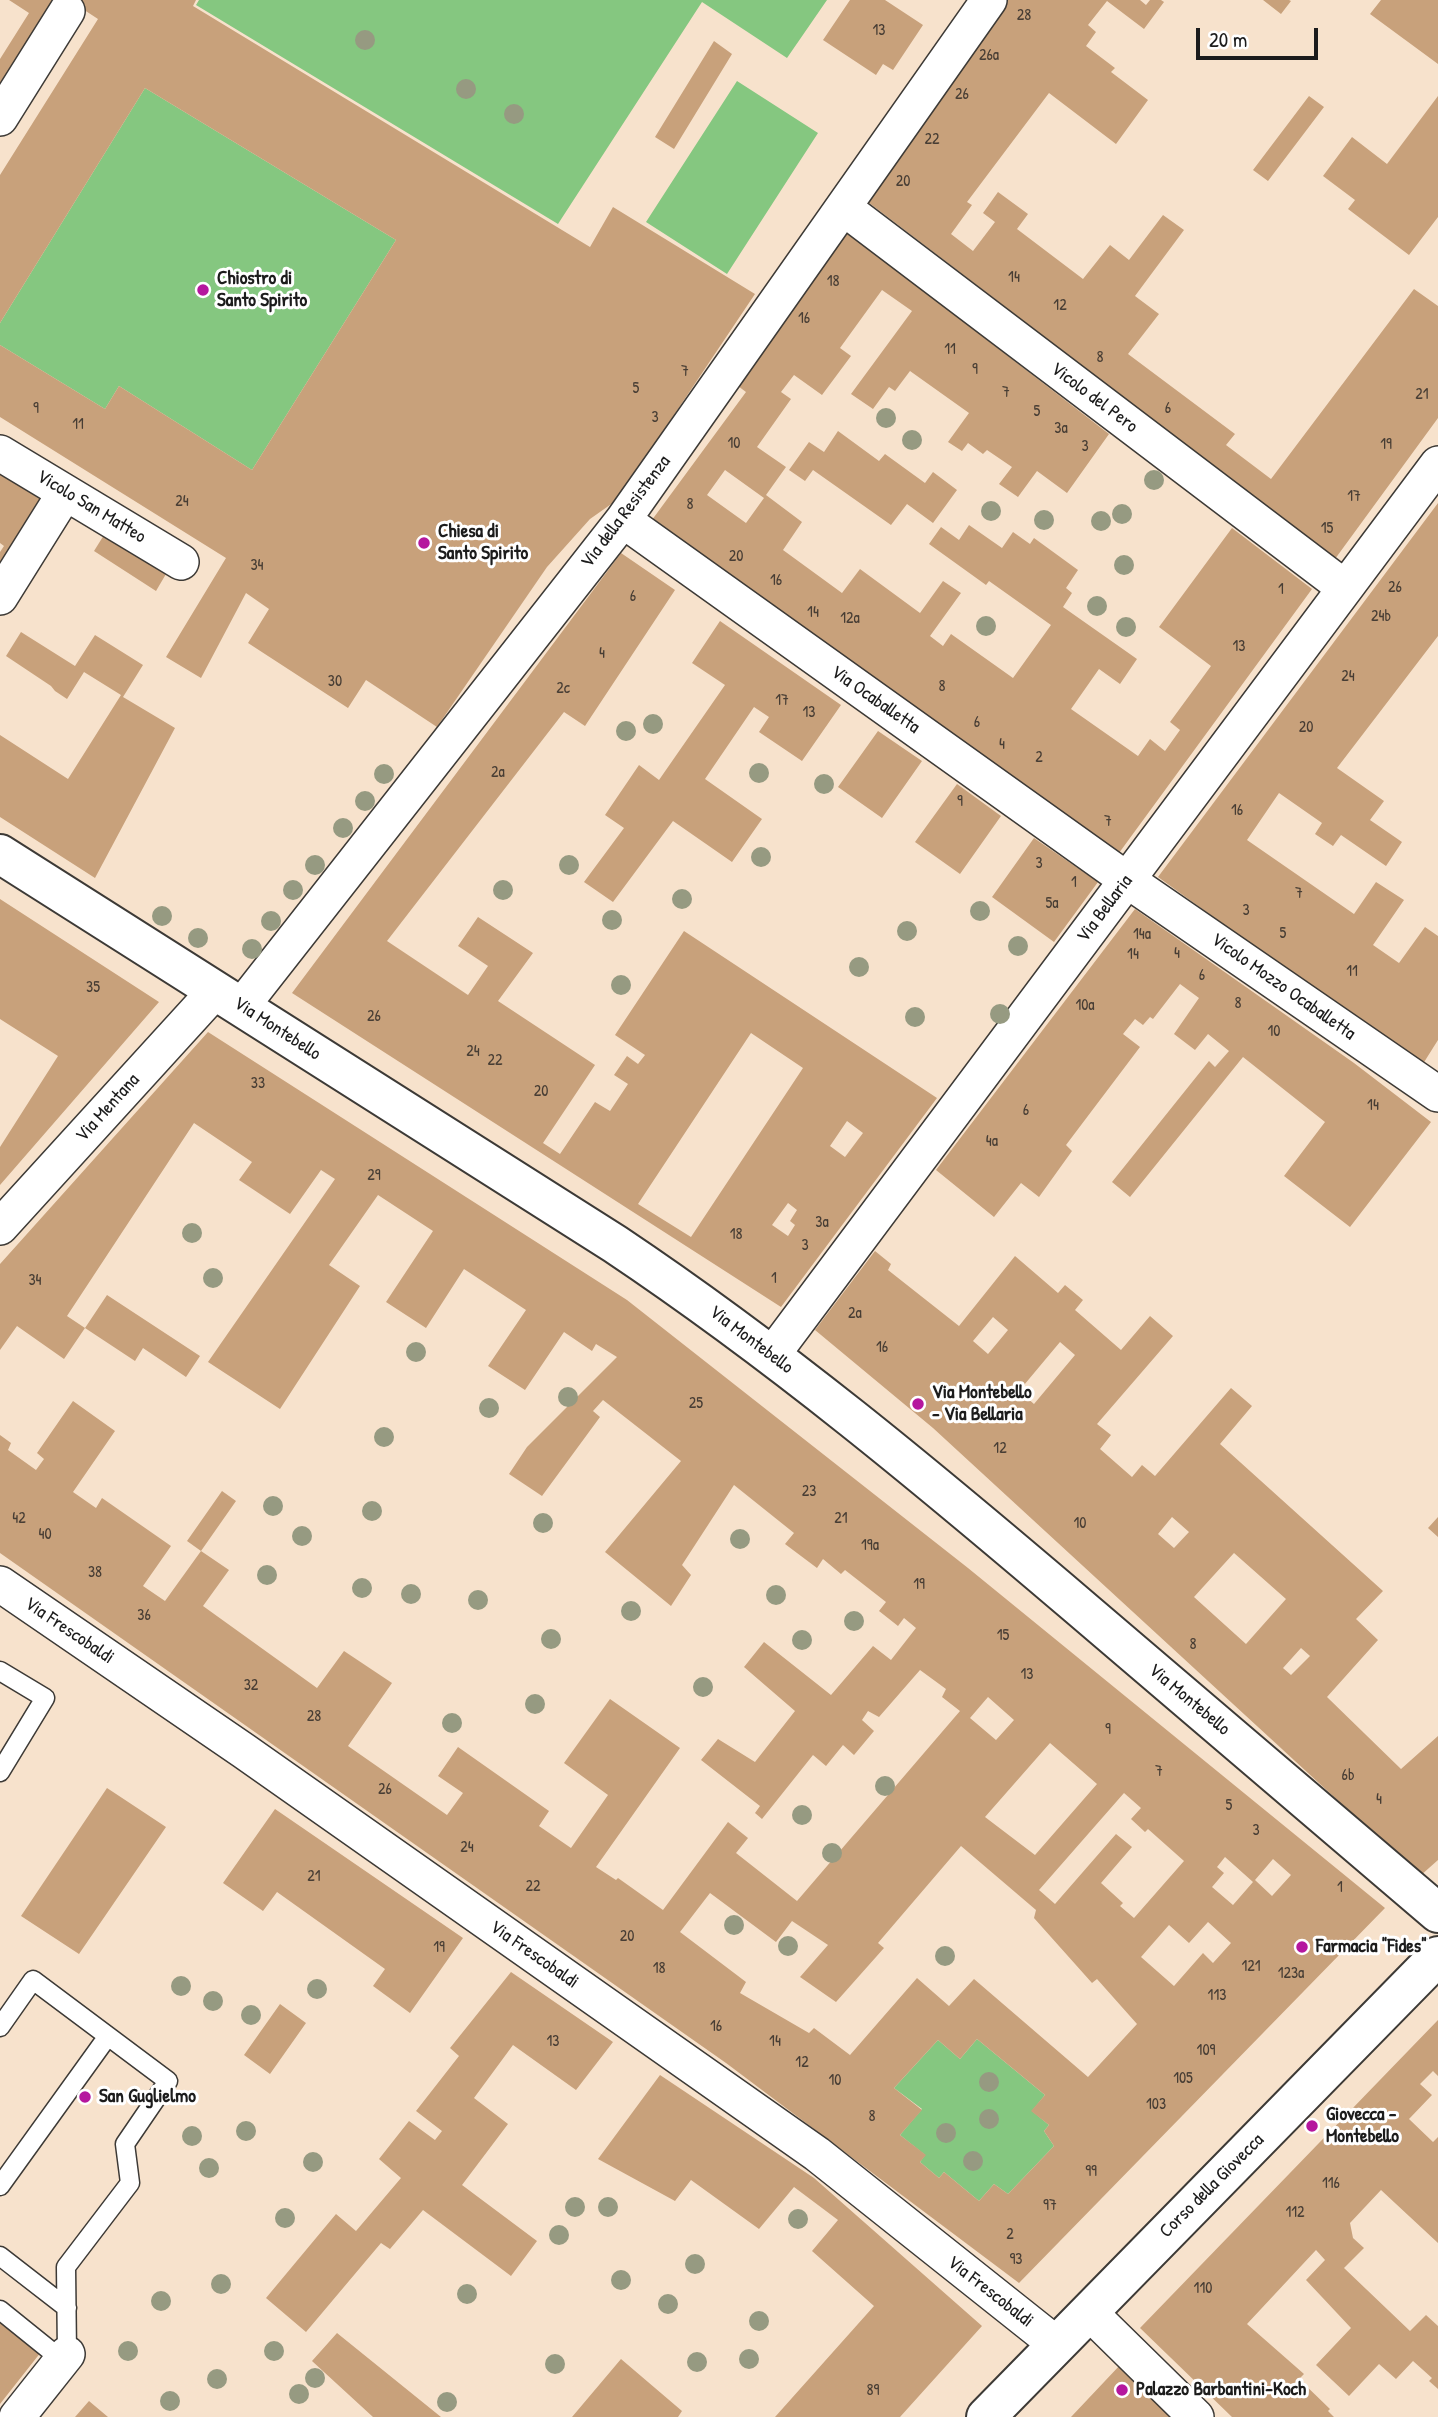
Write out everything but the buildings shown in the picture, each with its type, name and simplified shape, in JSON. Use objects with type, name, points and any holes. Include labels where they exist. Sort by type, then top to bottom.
[{"type":"street","name":"Via della Resistenza","points":[[229,998],[622,520],[989,0]]},
{"type":"street","points":[[0,118],[67,11]]},
{"type":"street","name":"Vicolo del Pero","points":[[844,208],[1345,588]]},
{"type":"street","name":"Vicolo San Matteo","points":[[0,453],[181,562]]},
{"type":"street","name":"Via Bellaria","points":[[772,1354],[1438,464]]},
{"type":"street","points":[[0,597],[65,492]]},
{"type":"street","name":"Via Ocaballetta","points":[[622,520],[1127,880]]},
{"type":"street","name":"Via Montebello","points":[[0,855],[615,1244],[772,1354],[999,1538],[1438,1913]]},
{"type":"street","name":"Vicolo Mozzo Ocaballetta","points":[[1127,880],[1438,1094]]},
{"type":"street","name":"Via Mentana","points":[[0,1227],[229,998]]},
{"type":"street","name":"Via Frescobaldi","points":[[0,1584],[244,1751],[817,2154],[1056,2344]]},
{"type":"street","name":"Corso della Giovecca","points":[[986,2417],[1438,1956]]},
{"type":"street","points":[[1088,2312],[1196,2417]]},
{"type":"street","points":[[17,2417],[65,2357]]},
{"type":"lane","points":[[0,1671],[46,1698],[0,1772]]},
{"type":"lane","points":[[0,2026],[33,1980],[168,2081],[125,2144],[130,2183],[66,2267],[65,2357]]},
{"type":"lane","points":[[0,2186],[108,2036]]},
{"type":"lane","points":[[0,2256],[67,2308]]},
{"type":"lane","points":[[0,2310],[65,2357]]},
{"type":"green space","points":[[199,0],[827,0],[787,58],[702,2],[558,224],[196,5]]},
{"type":"green space","points":[[737,81],[818,133],[727,274],[646,222]]},
{"type":"green space","points":[[145,88],[396,240],[252,470],[119,386],[105,409],[0,345],[0,323]]},
{"type":"green space","points":[[977,2039],[1045,2095],[1032,2111],[1049,2125],[1044,2131],[1054,2146],[1008,2194],[994,2184],[979,2201],[944,2172],[939,2178],[920,2162],[925,2155],[900,2135],[922,2109],[894,2088],[938,2040],[960,2059]]},
{"type":"place","name":"Chiostro di Santo Spirito","points":[[203,290]]},
{"type":"place","name":"Chiesa di Santo Spirito","points":[[424,543]]},
{"type":"place","name":"Via Montebello - Via Bellaria","points":[[918,1404]]},
{"type":"place","name":"Farmacia \"Fides\"","points":[[1302,1947]]},
{"type":"place","name":"San Guglielmo","points":[[85,2097]]},
{"type":"place","name":"Giovecca - Montebello","points":[[1312,2126]]},
{"type":"place","name":"Palazzo Barbantini-Koch","points":[[1122,2390]]}]
